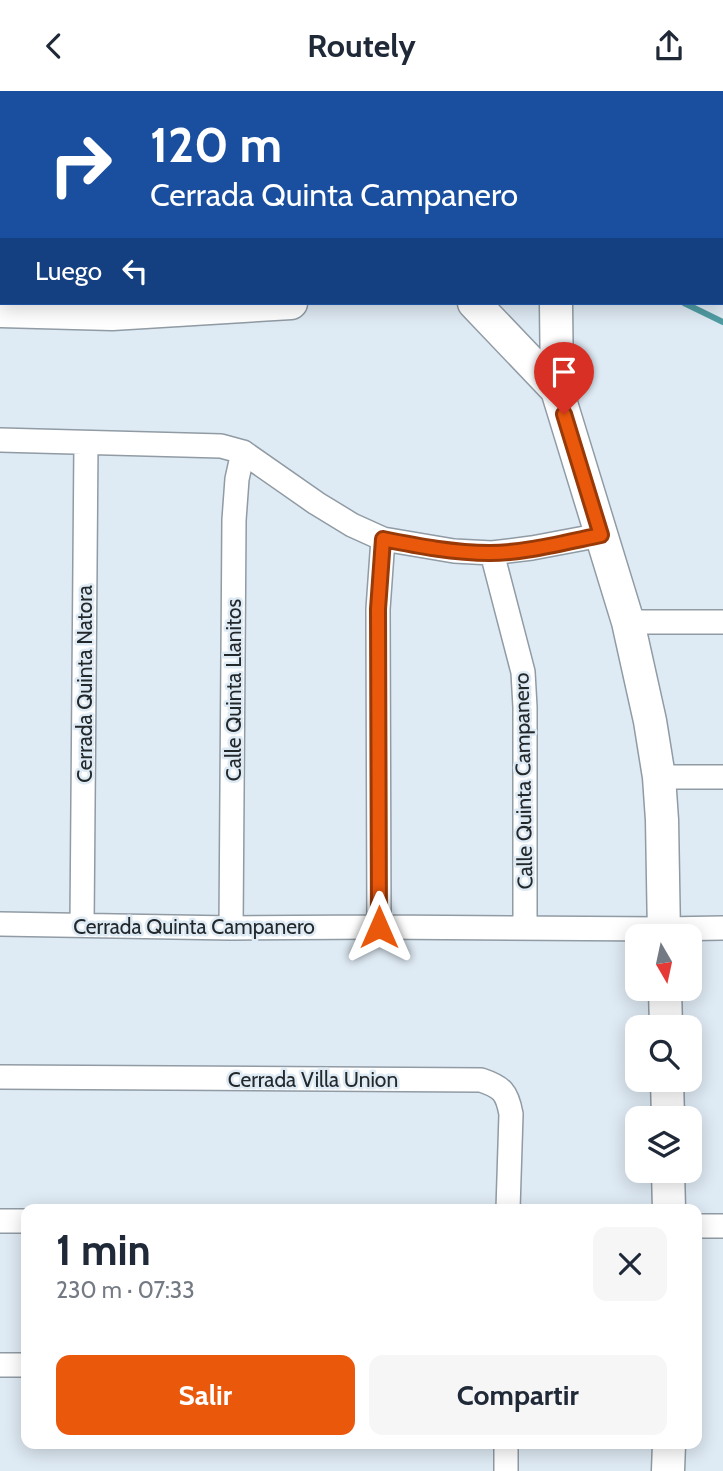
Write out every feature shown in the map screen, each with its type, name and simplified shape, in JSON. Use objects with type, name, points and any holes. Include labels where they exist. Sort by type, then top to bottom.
[{"type":"street","points":[[0,311],[219,305]]},
{"type":"street","points":[[476,305],[557,390]]},
{"type":"street","points":[[556,305],[557,390],[628,622],[659,777],[664,924]]},
{"type":"street","points":[[0,440],[220,446],[243,452],[352,525],[383,539],[422,547],[492,553],[601,535]]},
{"type":"street","name":"Cerrada Quinta Natora","points":[[82,925],[86,443]]},
{"type":"street","name":"Calle Quinta Llanitos","points":[[231,928],[234,520],[237,479],[243,452]]},
{"type":"street","points":[[379,927],[378,609],[383,539]]},
{"type":"street","name":"Calle Quinta Campanero","points":[[492,553],[523,671],[525,928]]},
{"type":"street","points":[[628,622],[723,622]]},
{"type":"street","points":[[659,777],[723,777]]},
{"type":"street","name":"Cerrada Quinta Campanero","points":[[0,924],[231,928],[525,928],[625,932]]},
{"type":"street","name":"Cerrada Quinta Campanero","points":[[702,930],[723,928]]},
{"type":"street","name":"Cerrada Villa Union","points":[[0,1077],[481,1080],[503,1091],[511,1114],[508,1204]]},
{"type":"street","points":[[668,1183],[669,1204]]},
{"type":"street","points":[[702,1213],[723,1213]]},
{"type":"street","points":[[0,1221],[21,1221]]},
{"type":"street","points":[[702,1226],[723,1226]]},
{"type":"street","points":[[0,1365],[21,1365]]},
{"type":"street","points":[[506,1449],[506,1471]]},
{"type":"street","points":[[668,1449],[668,1471]]},
{"type":"waterway","points":[[688,305],[723,322]]},
{"type":"route","points":[[379,927],[378,609],[383,539],[422,547],[492,553],[601,535],[564,414]]}]
